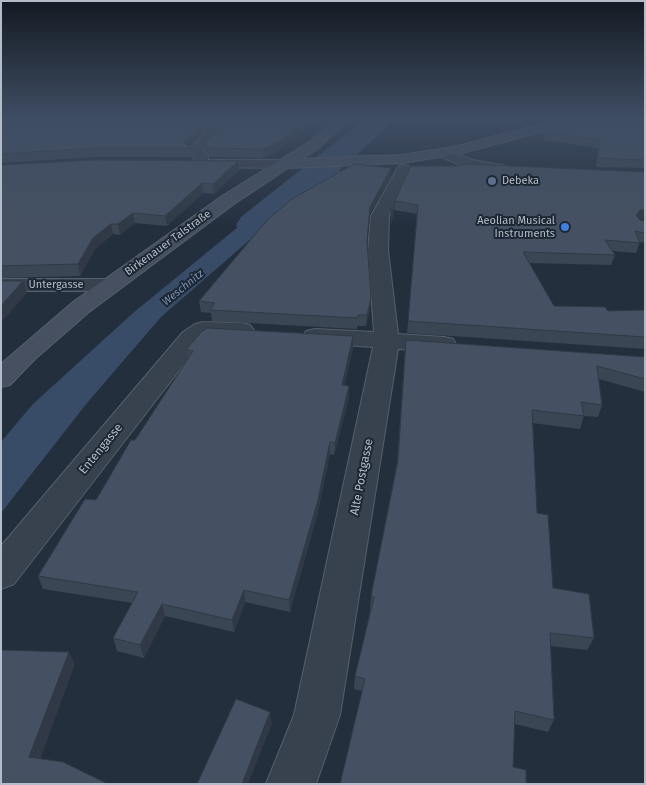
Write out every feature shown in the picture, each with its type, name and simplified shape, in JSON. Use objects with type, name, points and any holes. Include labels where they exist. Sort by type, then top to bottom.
[{"type":"main road","name":"Birkenauer Talstraße","points":[[1,379],[26,354],[110,285],[228,200],[302,156]]},
{"type":"main road","points":[[330,156],[408,167],[437,156]]},
{"type":"main road","points":[[289,164],[364,162]]},
{"type":"street","points":[[200,164],[201,156]]},
{"type":"street","points":[[450,156],[488,169],[520,171]]},
{"type":"street","points":[[181,164],[289,164]]},
{"type":"street","points":[[447,169],[455,169],[470,164]]},
{"type":"street","name":"Alte Postgasse","points":[[291,784],[318,715],[387,341],[378,250],[380,216],[408,167]]},
{"type":"street","name":"Untergasse","points":[[1,285],[110,285]]},
{"type":"street","name":"Entengasse","points":[[1,572],[192,337],[203,329],[268,332]]},
{"type":"street","points":[[298,334],[471,346]]},
{"type":"water","points":[[341,171],[346,173],[291,204],[161,317],[87,403],[1,513],[1,442],[33,404],[133,313],[304,173]]},
{"type":"building","points":[[598,156],[645,156],[645,160],[598,158]]},
{"type":"building","points":[[96,160],[238,161],[213,184],[202,183],[165,216],[133,213],[118,224],[111,224],[93,238],[78,264],[1,266],[1,165]]},
{"type":"building","points":[[354,164],[391,168],[370,207],[367,241],[371,298],[367,315],[358,315],[357,318],[210,310],[215,303],[199,301],[268,219],[292,199]]},
{"type":"building","points":[[465,164],[645,172],[645,210],[640,210],[636,215],[640,220],[645,221],[645,233],[635,231],[640,243],[605,240],[615,255],[523,252],[554,306],[605,307],[608,311],[645,310],[645,337],[408,321],[418,205],[395,201],[391,216],[392,207],[411,166],[456,166]]},
{"type":"building","points":[[1,281],[23,281],[1,306]]},
{"type":"building","points":[[207,328],[353,336],[342,385],[349,386],[335,443],[330,442],[318,500],[289,600],[244,590],[232,620],[162,604],[140,645],[113,638],[138,592],[38,576],[85,499],[96,500],[131,440],[135,440],[193,351],[186,350],[201,332]]},
{"type":"building","points":[[406,340],[645,357],[645,379],[597,366],[602,405],[581,402],[584,416],[532,410],[537,513],[548,515],[553,588],[589,594],[594,638],[550,633],[554,720],[515,711],[513,767],[526,770],[526,784],[340,784],[365,679],[355,676],[374,597],[371,596],[398,460]]},
{"type":"building","points":[[1,650],[69,652],[29,757],[63,762],[108,784],[1,784]]},
{"type":"building","points":[[236,699],[270,712],[242,784],[197,784]]},
{"type":"waterway","name":"Weschnitz","points":[[255,225],[337,156]]},
{"type":"waterway","points":[[335,158],[373,156]]},
{"type":"place","name":"Debeka","points":[[492,181]]},
{"type":"place","name":"Aeolian Musical Instruments","points":[[565,227]]}]
